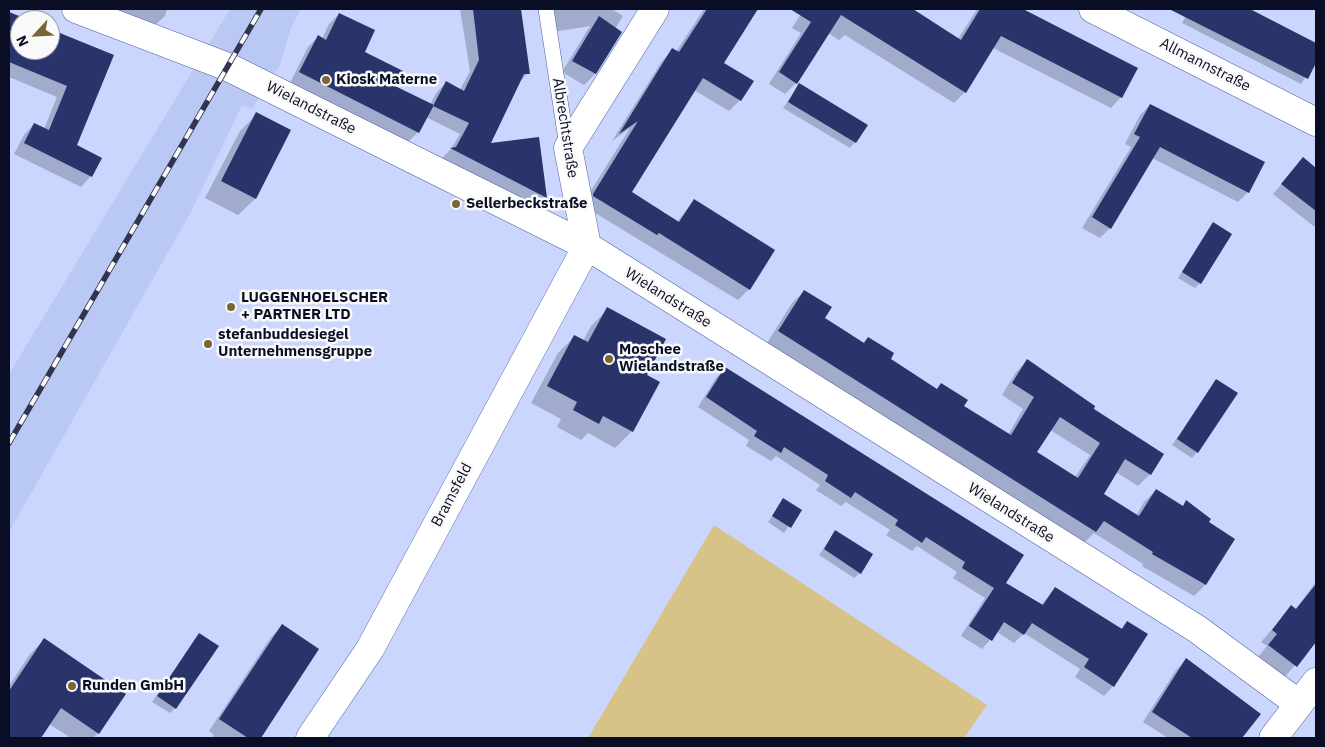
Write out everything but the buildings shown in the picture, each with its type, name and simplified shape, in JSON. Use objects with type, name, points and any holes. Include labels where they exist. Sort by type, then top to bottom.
[{"type":"street","name":"Wielandstraße","points":[[76,9],[228,67],[587,246],[1197,629],[1299,704]]},
{"type":"street","points":[[568,148],[655,9]]},
{"type":"street","name":"Allmannstraße","points":[[1093,9],[1316,121]]},
{"type":"street","name":"Albrechtstraße","points":[[568,148],[587,246]]},
{"type":"street","name":"Bramsfeld","points":[[310,738],[370,649],[587,246]]},
{"type":"street","points":[[1273,738],[1316,682]]},
{"type":"lane","name":"Albrechtstraße","points":[[546,9],[568,148]]},
{"type":"shaded area","points":[[230,9],[301,9],[291,27],[280,65],[252,109],[242,105],[191,212],[9,532],[9,374]]},
{"type":"shaded area","points":[[714,525],[987,705],[964,738],[588,738]]},
{"type":"railway","points":[[9,443],[261,9]]},
{"type":"place","name":"Kiosk Materne","points":[[326,80]]},
{"type":"place","name":"Sellerbeckstraße","points":[[456,204]]},
{"type":"place","name":"LUGGENHOELSCHER + PARTNER LTD","points":[[231,307]]},
{"type":"place","name":"stefanbuddesiegel Unternehmensgruppe","points":[[208,344]]},
{"type":"place","name":"Moschee Wielandstraße","points":[[609,359]]},
{"type":"place","name":"Runden GmbH","points":[[72,686]]}]
